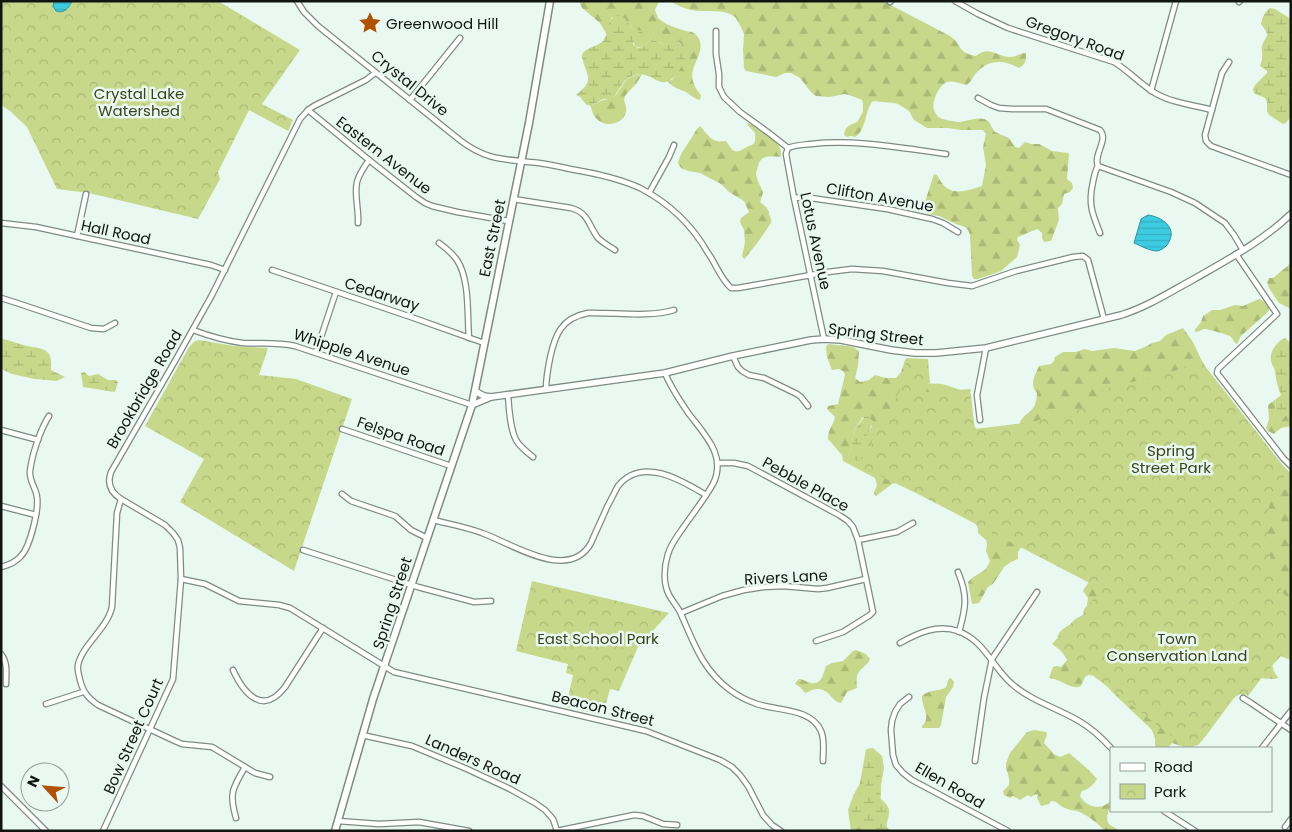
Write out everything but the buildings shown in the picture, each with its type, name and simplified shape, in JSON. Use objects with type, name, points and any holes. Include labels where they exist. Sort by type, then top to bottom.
[{"type":"main road","name":"East Street","points":[[472,405],[521,161],[550,1]]},
{"type":"main road","name":"Spring Street","points":[[335,831],[384,666],[472,405]]},
{"type":"street","name":"Crystal Drive","points":[[297,1],[304,12],[318,26],[476,151],[489,156],[605,176],[649,194],[669,207],[693,230],[724,280],[732,288],[810,275]]},
{"type":"street","name":"Gregory Road","points":[[955,1],[1008,28],[1114,62],[1127,70],[1151,91],[1169,99],[1212,110]]},
{"type":"street","points":[[1151,91],[1176,1]]},
{"type":"street","points":[[716,31],[719,87],[724,97],[740,112],[788,148],[822,143],[852,143],[874,144],[946,154]]},
{"type":"street","points":[[410,100],[460,38]]},
{"type":"street","points":[[1229,62],[1222,73],[1205,135],[1206,141],[1211,146],[1291,175]]},
{"type":"street","name":"Brookbridge Road","points":[[121,499],[110,488],[110,473],[193,330],[225,270],[296,126],[308,110],[314,106],[368,79],[376,73]]},
{"type":"street","points":[[978,98],[999,108],[1046,109],[1103,132],[1104,136],[1097,157],[1096,164],[1098,166],[1090,202],[1100,233]]},
{"type":"street","name":"Eastern Avenue","points":[[308,110],[416,198],[428,205],[508,221]]},
{"type":"street","points":[[649,194],[674,145]]},
{"type":"street","name":"Lotus Avenue","points":[[788,148],[786,154],[794,198],[824,339]]},
{"type":"street","points":[[358,223],[357,183],[369,160]]},
{"type":"street","points":[[1098,166],[1195,203],[1225,223],[1243,250]]},
{"type":"street","points":[[77,236],[86,194]]},
{"type":"street","name":"Clifton Avenue","points":[[794,198],[804,197],[894,210],[935,219],[958,232]]},
{"type":"street","points":[[513,199],[571,208],[580,212],[587,218],[598,238],[615,250]]},
{"type":"street","name":"Spring Street","points":[[475,391],[484,396],[491,397],[665,373],[733,356],[824,339],[841,340],[915,353],[986,348],[1134,311],[1243,250],[1269,233],[1291,214]]},
{"type":"street","name":"Hall Road","points":[[1,223],[25,225],[211,265],[225,270]]},
{"type":"street","points":[[439,244],[456,258],[463,274],[467,296],[469,338]]},
{"type":"street","points":[[1236,254],[1277,314],[1216,372],[1291,466]]},
{"type":"street","points":[[810,275],[840,270],[870,270],[972,286],[1016,271],[1080,256],[1088,260],[1104,319]]},
{"type":"street","name":"Cedarway","points":[[272,270],[484,343]]},
{"type":"street","points":[[316,352],[336,292]]},
{"type":"street","points":[[1,298],[18,302],[91,328],[104,328],[115,322]]},
{"type":"street","points":[[546,389],[547,373],[555,339],[561,328],[571,319],[588,313],[646,313],[674,310]]},
{"type":"street","name":"Whipple Avenue","points":[[193,330],[230,341],[286,344],[316,352],[472,405]]},
{"type":"street","points":[[980,420],[976,395],[986,348]]},
{"type":"street","points":[[733,356],[742,371],[749,375],[764,378],[796,394],[808,406]]},
{"type":"street","points":[[665,373],[678,398],[710,442],[718,463],[716,477],[706,495],[671,545],[666,559],[665,573],[670,598],[681,613],[699,655],[712,673],[724,685],[756,704],[799,713],[816,723],[823,736],[823,761]]},
{"type":"street","points":[[508,395],[515,439],[533,457]]},
{"type":"street","name":"Spring Street","points":[[472,405],[491,397]]},
{"type":"street","points":[[1,568],[15,562],[29,543],[36,515],[37,497],[30,472],[41,428],[49,416]]},
{"type":"street","points":[[1,430],[38,440]]},
{"type":"street","name":"Felspa Road","points":[[342,430],[451,466]]},
{"type":"street","name":"Pebble Place","points":[[718,463],[734,463],[748,466],[835,512],[850,524],[858,540],[872,613],[843,632],[816,641]]},
{"type":"street","points":[[433,520],[484,533],[534,556],[553,560],[566,560],[577,557],[586,550],[616,489],[627,478],[651,471],[661,473],[706,495]]},
{"type":"street","points":[[342,494],[352,501],[395,516],[411,530],[427,538]]},
{"type":"street","points":[[121,499],[117,512],[112,607],[107,620],[80,660],[78,671],[83,692],[98,705],[150,730],[179,743],[212,747],[257,774],[270,777]]},
{"type":"street","name":"Bow Street Court","points":[[103,831],[174,675],[181,579],[180,548],[178,540],[173,533],[165,525],[121,499]]},
{"type":"street","points":[[1,506],[36,515]]},
{"type":"street","points":[[858,540],[898,532],[913,523]]},
{"type":"street","points":[[303,550],[411,585],[474,602],[491,600]]},
{"type":"street","points":[[958,572],[966,600],[959,632]]},
{"type":"street","name":"Beacon Street","points":[[181,579],[204,584],[239,601],[286,606],[395,672],[646,731],[712,756],[738,772],[748,786],[762,815],[781,831]]},
{"type":"street","name":"Rivers Lane","points":[[681,613],[722,596],[744,590],[783,586],[818,589],[866,579]]},
{"type":"street","points":[[975,760],[992,659],[1037,592]]},
{"type":"street","points":[[233,670],[245,691],[251,697],[264,701],[273,699],[285,687],[323,628]]},
{"type":"street","points":[[900,643],[930,630],[944,629],[959,632],[978,644],[992,659],[1000,672],[1017,688],[1034,699],[1084,724],[1110,747]]},
{"type":"street","points":[[1,654],[6,664],[6,684]]},
{"type":"street","points":[[46,704],[83,692]]},
{"type":"street","name":"Ellen Road","points":[[909,697],[898,707],[892,722],[893,754],[899,768],[912,780],[1008,831]]},
{"type":"street","points":[[1243,698],[1291,730]]},
{"type":"street","points":[[1263,747],[1291,711]]},
{"type":"street","name":"Landers Road","points":[[362,735],[412,746],[510,789],[535,802],[545,810],[553,819],[557,831]]},
{"type":"street","points":[[236,818],[232,806],[232,795],[235,784],[245,767]]},
{"type":"street","points":[[1,786],[46,831]]},
{"type":"street","points":[[1166,812],[1195,831]]},
{"type":"street","points":[[557,831],[634,815],[643,816],[663,824],[677,825]]},
{"type":"street","points":[[1285,827],[1291,819]]},
{"type":"street","points":[[338,821],[379,824],[417,822],[468,831]]},
{"type":"green space","name":"Crystal Lake Watershed","points":[[1,1],[54,1],[53,7],[69,7],[72,1],[218,1],[300,50],[262,104],[293,120],[288,131],[249,110],[218,172],[220,179],[198,219],[89,193],[57,189],[27,127],[1,105]]},
{"type":"green space","points":[[579,1],[659,1],[655,10],[658,18],[671,26],[693,32],[700,42],[700,52],[692,77],[701,95],[700,100],[668,82],[673,79],[686,58],[678,41],[665,45],[651,39],[642,47],[635,46],[633,41],[641,31],[634,30],[624,18],[612,17],[609,22],[607,35],[600,23],[582,8]]},
{"type":"green space","points":[[670,1],[883,1],[950,36],[970,55],[976,56],[989,51],[1010,57],[1026,53],[1025,62],[1019,68],[1008,63],[997,62],[982,68],[967,85],[947,82],[939,90],[933,107],[938,117],[945,120],[958,122],[978,118],[986,120],[995,132],[1009,138],[1015,147],[1019,148],[1025,142],[1039,144],[1052,151],[1069,154],[1067,179],[1072,183],[1073,188],[1070,192],[1064,194],[1062,204],[1058,208],[1059,220],[1051,241],[1044,242],[1042,233],[1037,229],[1018,237],[1017,240],[1020,245],[1017,257],[1001,271],[974,279],[972,276],[970,235],[968,230],[939,216],[927,214],[925,202],[934,174],[951,190],[962,191],[982,186],[986,165],[983,147],[986,134],[983,130],[927,128],[914,120],[909,111],[898,104],[873,101],[862,130],[855,137],[847,137],[844,135],[845,130],[848,126],[857,122],[863,112],[862,100],[845,94],[829,97],[816,96],[800,78],[791,73],[785,73],[776,77],[746,71],[744,68],[743,50],[744,34],[735,17],[731,14],[720,12],[697,11],[681,7]]},
{"type":"green space","points":[[1270,8],[1291,19],[1291,116],[1283,124],[1269,115],[1265,98],[1254,93],[1253,89],[1267,73],[1260,66],[1262,46],[1267,35],[1261,24],[1264,15]]},
{"type":"green space","points":[[618,15],[624,18],[634,30],[637,29],[642,33],[633,42],[636,47],[643,47],[651,39],[665,45],[675,40],[682,46],[686,58],[677,74],[668,82],[662,82],[647,75],[634,75],[624,82],[612,99],[604,99],[592,105],[587,105],[576,95],[585,86],[588,79],[582,55],[585,51],[603,41],[610,20]]},
{"type":"green space","points":[[642,74],[625,96],[626,112],[623,118],[612,124],[600,122],[594,115],[590,105],[613,98],[628,79]]},
{"type":"green space","points":[[748,123],[764,133],[779,146],[781,157],[770,156],[761,159],[759,162],[756,176],[763,193],[760,202],[769,212],[771,221],[744,259],[742,256],[745,242],[744,230],[740,222],[741,218],[749,212],[744,201],[729,192],[721,184],[700,173],[681,168],[678,163],[683,151],[700,126],[712,139],[726,141],[736,151],[754,143],[755,133]]},
{"type":"green space","points":[[1291,263],[1291,309],[1279,303],[1267,282],[1269,278],[1273,278]]},
{"type":"green space","points":[[1259,299],[1266,304],[1269,311],[1241,336],[1237,344],[1230,336],[1222,333],[1205,329],[1197,332],[1194,331],[1203,316],[1212,310],[1220,310],[1235,305],[1243,306]]},
{"type":"green space","points":[[1183,328],[1193,342],[1208,371],[1275,458],[1291,474],[1291,660],[1280,656],[1272,664],[1278,678],[1258,678],[1246,690],[1234,698],[1198,745],[1191,747],[1172,743],[1169,747],[1155,747],[1152,730],[1098,676],[1088,675],[1081,686],[1077,687],[1049,678],[1053,667],[1061,667],[1067,660],[1059,648],[1057,638],[1063,629],[1085,614],[1088,598],[1083,591],[1090,580],[1021,547],[1018,552],[1018,559],[1004,567],[993,584],[988,587],[979,603],[972,604],[968,582],[986,569],[990,561],[986,551],[986,540],[978,533],[978,528],[973,519],[896,483],[876,496],[874,493],[877,485],[875,478],[843,461],[842,455],[828,439],[835,417],[827,409],[828,406],[838,404],[845,375],[839,369],[832,370],[827,357],[826,347],[828,344],[853,347],[859,351],[855,378],[860,382],[869,380],[875,375],[896,378],[907,359],[921,381],[942,384],[971,394],[974,426],[977,429],[1019,425],[1021,420],[1034,406],[1037,393],[1033,383],[1039,366],[1051,364],[1055,357],[1063,352],[1114,348],[1135,351],[1160,341],[1166,335]],"holes":[[[863,417],[872,426],[867,435],[864,448],[856,461],[848,454],[851,449],[854,430]]]},
{"type":"green space","points":[[1285,338],[1291,343],[1291,409],[1281,421],[1273,424],[1271,422],[1275,413],[1276,399],[1281,395],[1271,362],[1271,354],[1274,347]]},
{"type":"green space","points":[[1,339],[45,350],[50,356],[51,370],[65,377],[57,381],[35,379],[3,370],[1,368]]},
{"type":"green space","points":[[199,340],[234,346],[268,348],[259,375],[296,379],[352,399],[294,571],[180,502],[204,459],[145,426],[189,347]]},
{"type":"green space","points":[[906,358],[928,359],[930,383],[920,383],[926,392],[971,389],[970,395],[975,429],[1032,422],[1104,403],[1097,391],[1172,372],[1201,361],[1288,472],[1272,497],[1267,523],[1267,536],[1272,564],[1277,578],[1284,593],[1291,600],[1291,645],[1266,672],[1248,696],[1240,694],[1232,698],[1194,747],[1186,747],[1052,644],[1075,619],[1083,615],[1084,609],[1103,590],[918,494],[859,466],[903,384]]},
{"type":"green space","points":[[84,372],[89,376],[98,374],[108,380],[116,380],[118,382],[115,392],[83,387],[81,373]]},
{"type":"green space","points":[[1276,399],[1275,413],[1271,422],[1281,421],[1291,409],[1291,426],[1281,428],[1274,434],[1266,428],[1269,419],[1268,405]]},
{"type":"green space","points":[[866,415],[873,421],[864,444],[864,454],[859,461],[851,460],[848,454],[851,449],[854,430]]},
{"type":"green space","name":"East School Park","points":[[532,581],[669,613],[638,647],[619,691],[610,689],[603,715],[566,707],[573,675],[566,673],[568,664],[516,651]]},
{"type":"green space","points":[[856,650],[866,654],[870,659],[858,673],[857,688],[847,692],[841,703],[824,690],[815,689],[805,693],[795,684],[799,679],[811,683],[820,681],[826,666],[843,661]]},
{"type":"green space","points":[[951,678],[954,682],[953,687],[946,697],[941,725],[939,728],[922,728],[926,716],[922,696],[928,692],[944,688]]},
{"type":"green space","points":[[1034,730],[1046,732],[1044,743],[1054,754],[1060,757],[1069,753],[1087,768],[1097,779],[1091,786],[1082,791],[1080,796],[1087,803],[1095,807],[1103,806],[1110,801],[1107,816],[1108,822],[1119,831],[1105,831],[1085,815],[1055,802],[1051,801],[1049,804],[1041,806],[1037,798],[1038,794],[1031,797],[1028,795],[1020,800],[1013,796],[1010,798],[1004,795],[1003,791],[1009,785],[1006,763],[1010,753],[1027,732]]},
{"type":"green space","points":[[873,748],[882,756],[884,768],[881,785],[880,814],[883,824],[891,831],[851,831],[848,810],[860,783],[866,749]]},
{"type":"green space","points":[[869,756],[874,757],[880,763],[880,798],[889,810],[887,831],[864,831],[864,827],[853,820],[850,814],[851,808],[865,786],[863,765]]},
{"type":"water","points":[[54,1],[72,1],[66,10],[59,12],[53,6]]},
{"type":"water","points":[[1148,215],[1164,221],[1170,229],[1170,239],[1166,246],[1159,251],[1134,243],[1141,219]]},
{"type":"place","name":"Greenwood Hill","points":[[370,23]]},
{"type":"park label","name":"Spring Street Park","points":[[1171,458]]},
{"type":"park label","name":"Town Conservation Land","points":[[1177,646]]}]
